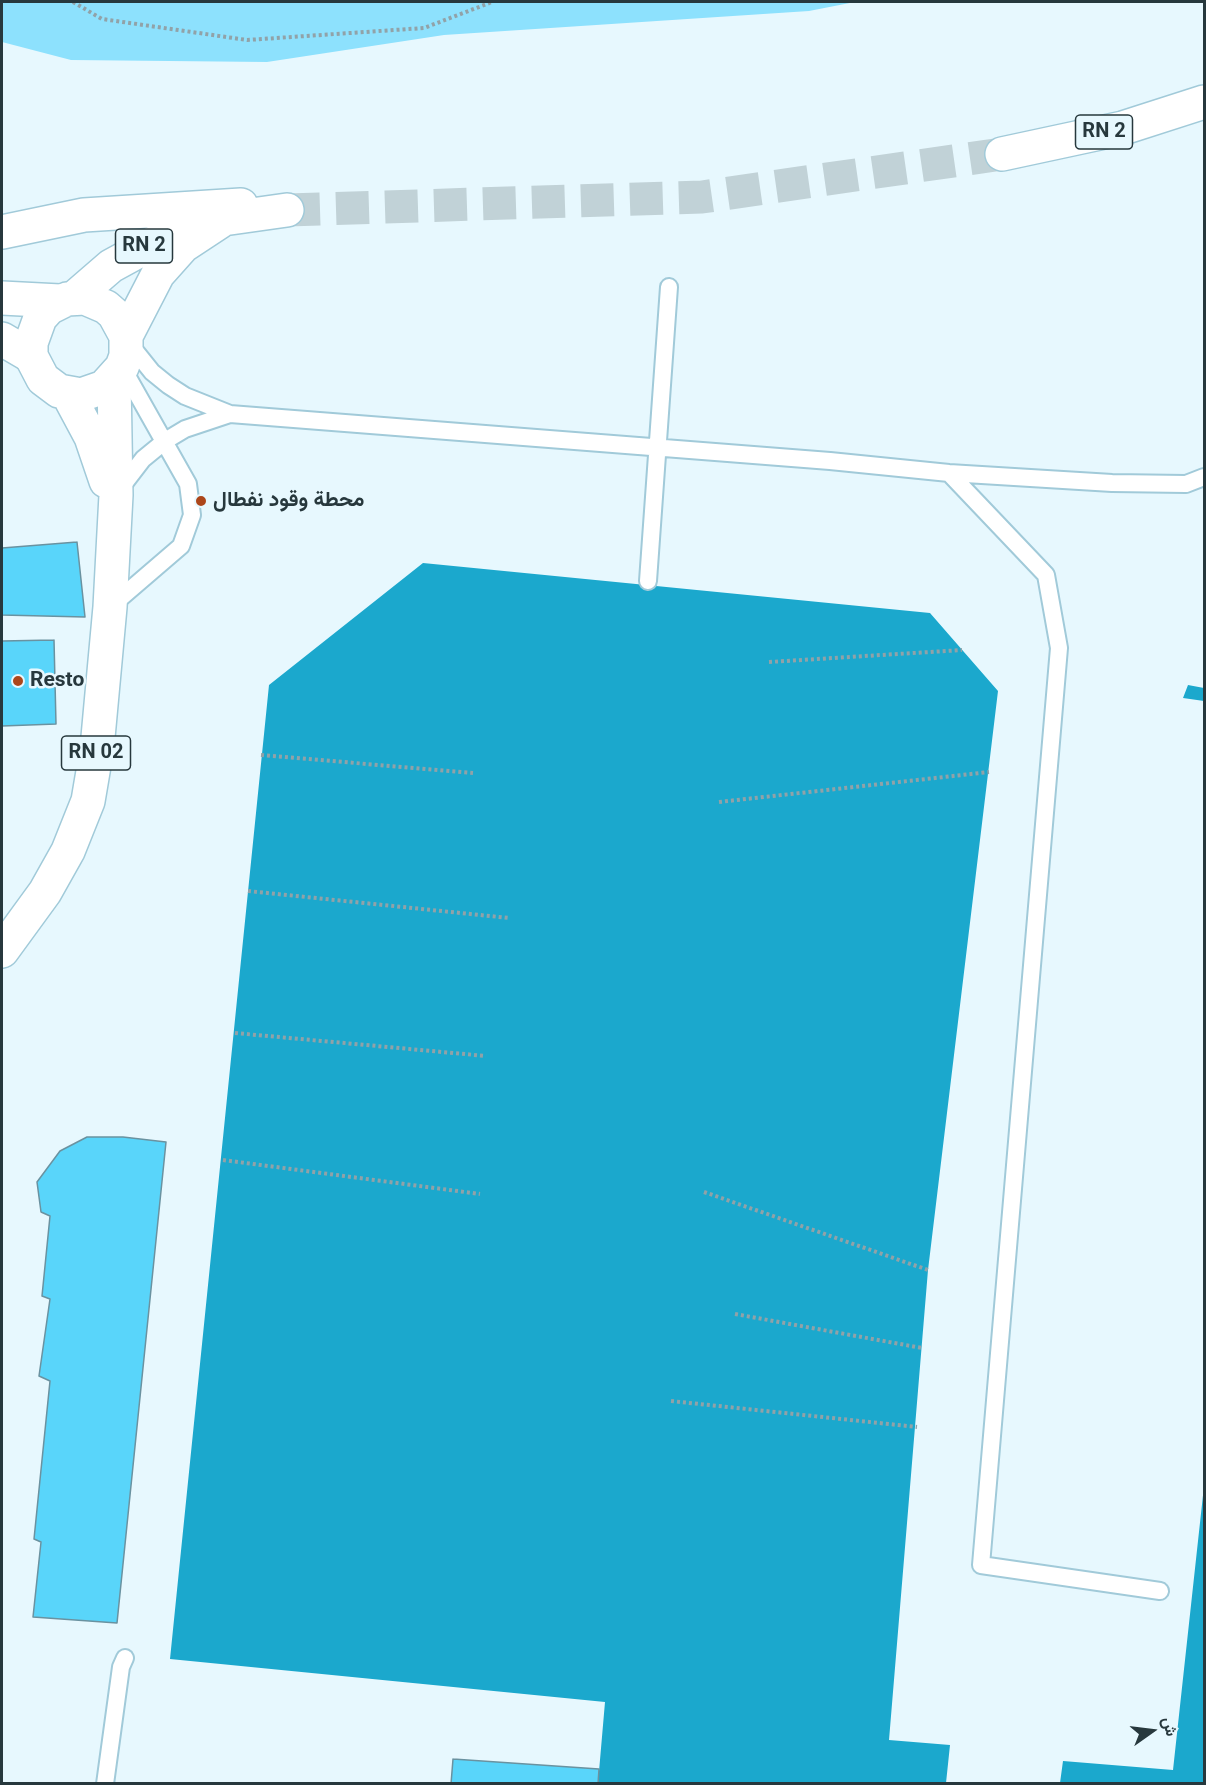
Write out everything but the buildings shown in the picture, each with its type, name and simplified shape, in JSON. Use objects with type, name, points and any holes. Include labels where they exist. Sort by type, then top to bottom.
[{"type":"main road","name":"RN 2","points":[[1002,154],[1123,128],[1204,102]]},
{"type":"main road","name":"RN 2","points":[[2,232],[84,215],[128,211],[249,204],[287,210],[202,222],[154,240],[111,266],[67,300]]},
{"type":"main road","name":"RN 2","points":[[122,355],[148,291],[170,259],[183,246],[226,217]]},
{"type":"main road","points":[[2,298],[67,300],[85,298],[106,307],[114,314],[122,355],[93,392],[68,394],[43,379],[31,356],[32,336],[39,318],[67,300]]},
{"type":"main road","points":[[2,339],[31,356]]},
{"type":"main road","name":"RN 02","points":[[2,951],[45,892],[68,851],[88,801],[97,748],[110,607],[122,355]]},
{"type":"main road","name":"RN 02","points":[[68,394],[100,459],[113,531]]},
{"type":"lane","points":[[648,581],[669,287]]},
{"type":"lane","points":[[122,355],[152,372],[185,396],[230,414],[949,473],[1176,484],[1186,484],[1204,477]]},
{"type":"lane","points":[[110,607],[181,546],[192,514],[190,490],[122,355]]},
{"type":"lane","points":[[116,495],[132,470],[165,441],[185,429],[230,414]]},
{"type":"lane","points":[[949,473],[1046,575],[1059,648],[981,1565],[1160,1591]]},
{"type":"lane","points":[[105,1784],[121,1667],[125,1658]]},
{"type":"path","points":[[73,2],[102,20],[247,40],[424,28],[492,2]]},
{"type":"path","points":[[769,662],[962,650]]},
{"type":"path","points":[[261,755],[473,773]]},
{"type":"path","points":[[719,802],[989,772]]},
{"type":"path","points":[[248,891],[509,918]]},
{"type":"path","points":[[235,1033],[486,1056]]},
{"type":"path","points":[[223,1160],[480,1194]]},
{"type":"path","points":[[704,1192],[928,1270]]},
{"type":"path","points":[[735,1314],[922,1348]]},
{"type":"path","points":[[671,1401],[917,1427]]},
{"type":"shaded area","points":[[2,2],[855,2],[809,11],[444,35],[267,62],[71,60],[2,42]]},
{"type":"shaded area","points":[[423,563],[930,613],[998,691],[928,1270],[889,1740],[950,1745],[946,1783],[598,1783],[605,1702],[170,1659],[269,685]]},
{"type":"shaded area","points":[[1188,685],[1204,688],[1204,701],[1183,698]]},
{"type":"shaded area","points":[[1204,1486],[1204,1783],[1060,1783],[1063,1761],[1173,1770]]},
{"type":"tunnel","points":[[287,210],[702,197],[1002,154]]},
{"type":"place","name":"محطة وقود نفطال","points":[[201,501]]},
{"type":"place","name":"Resto","points":[[18,681]]}]
